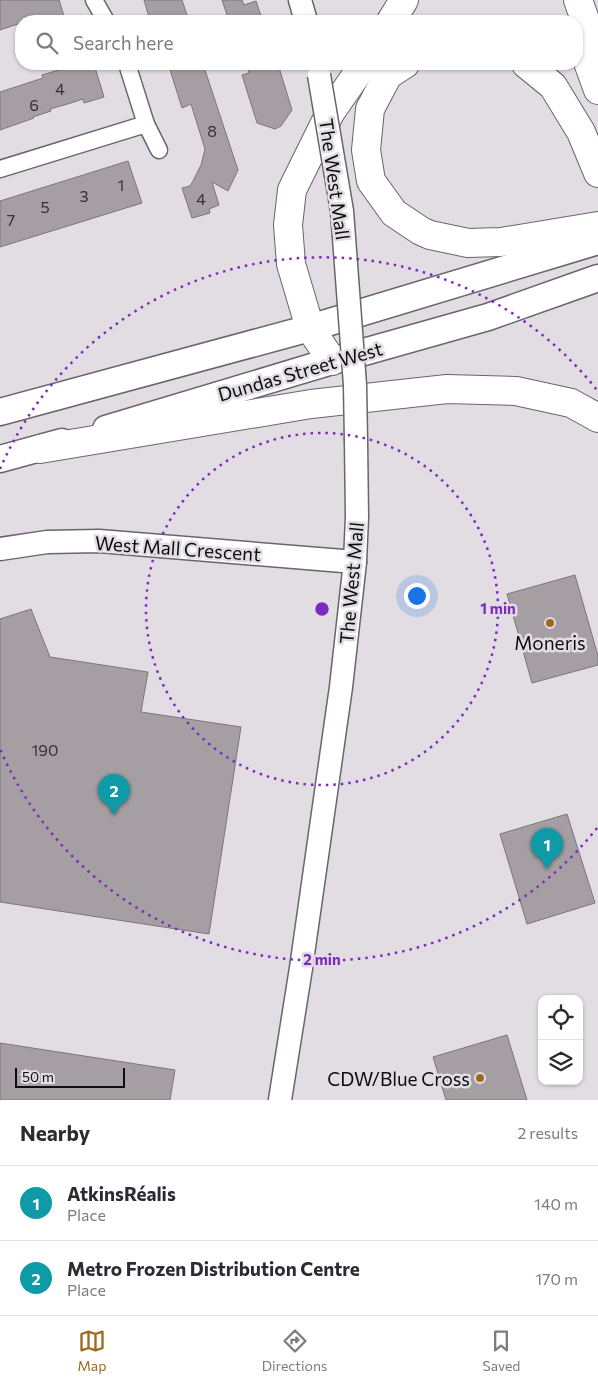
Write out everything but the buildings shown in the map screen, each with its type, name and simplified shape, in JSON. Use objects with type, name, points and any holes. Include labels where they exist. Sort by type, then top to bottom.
[{"type":"highway","points":[[395,15],[404,0]]},
{"type":"highway","points":[[565,0],[571,15]]},
{"type":"highway","points":[[578,0],[598,57]]},
{"type":"highway","points":[[583,49],[598,90]]},
{"type":"highway","points":[[332,361],[310,328],[292,264],[288,225],[292,190],[330,113],[360,70]]},
{"type":"highway","points":[[396,70],[388,75],[370,108],[366,150],[371,181],[394,213],[430,235],[441,239],[468,243],[501,242],[598,226]]},
{"type":"highway","points":[[533,70],[553,86],[581,132],[598,173]]},
{"type":"highway","points":[[40,449],[311,404],[447,389],[516,391],[571,403],[598,418]]},
{"type":"main road","points":[[300,0],[304,15]]},
{"type":"main road","name":"The West Mall","points":[[280,1100],[300,978],[341,687],[356,562],[355,386],[342,211],[317,70]]},
{"type":"main road","name":"Dundas Street West","points":[[0,412],[310,328],[598,242]]},
{"type":"main road","name":"Dundas Street West","points":[[0,459],[40,449],[332,361],[488,317],[598,278]]},
{"type":"main road","name":"West Mall Crescent","points":[[0,549],[47,542],[99,541],[356,562]]},
{"type":"street","points":[[94,0],[103,15]]},
{"type":"street","points":[[130,70],[146,124],[158,150]]},
{"type":"street","points":[[0,169],[146,124]]},
{"type":"place","name":"Moneris","points":[[550,623]]},
{"type":"place","name":"Metro Frozen Distribution Centre","points":[[114,815]]},
{"type":"place","name":"AtkinsRéalis","points":[[547,869]]},
{"type":"place","name":"CDW/Blue Cross","points":[[480,1078]]}]
